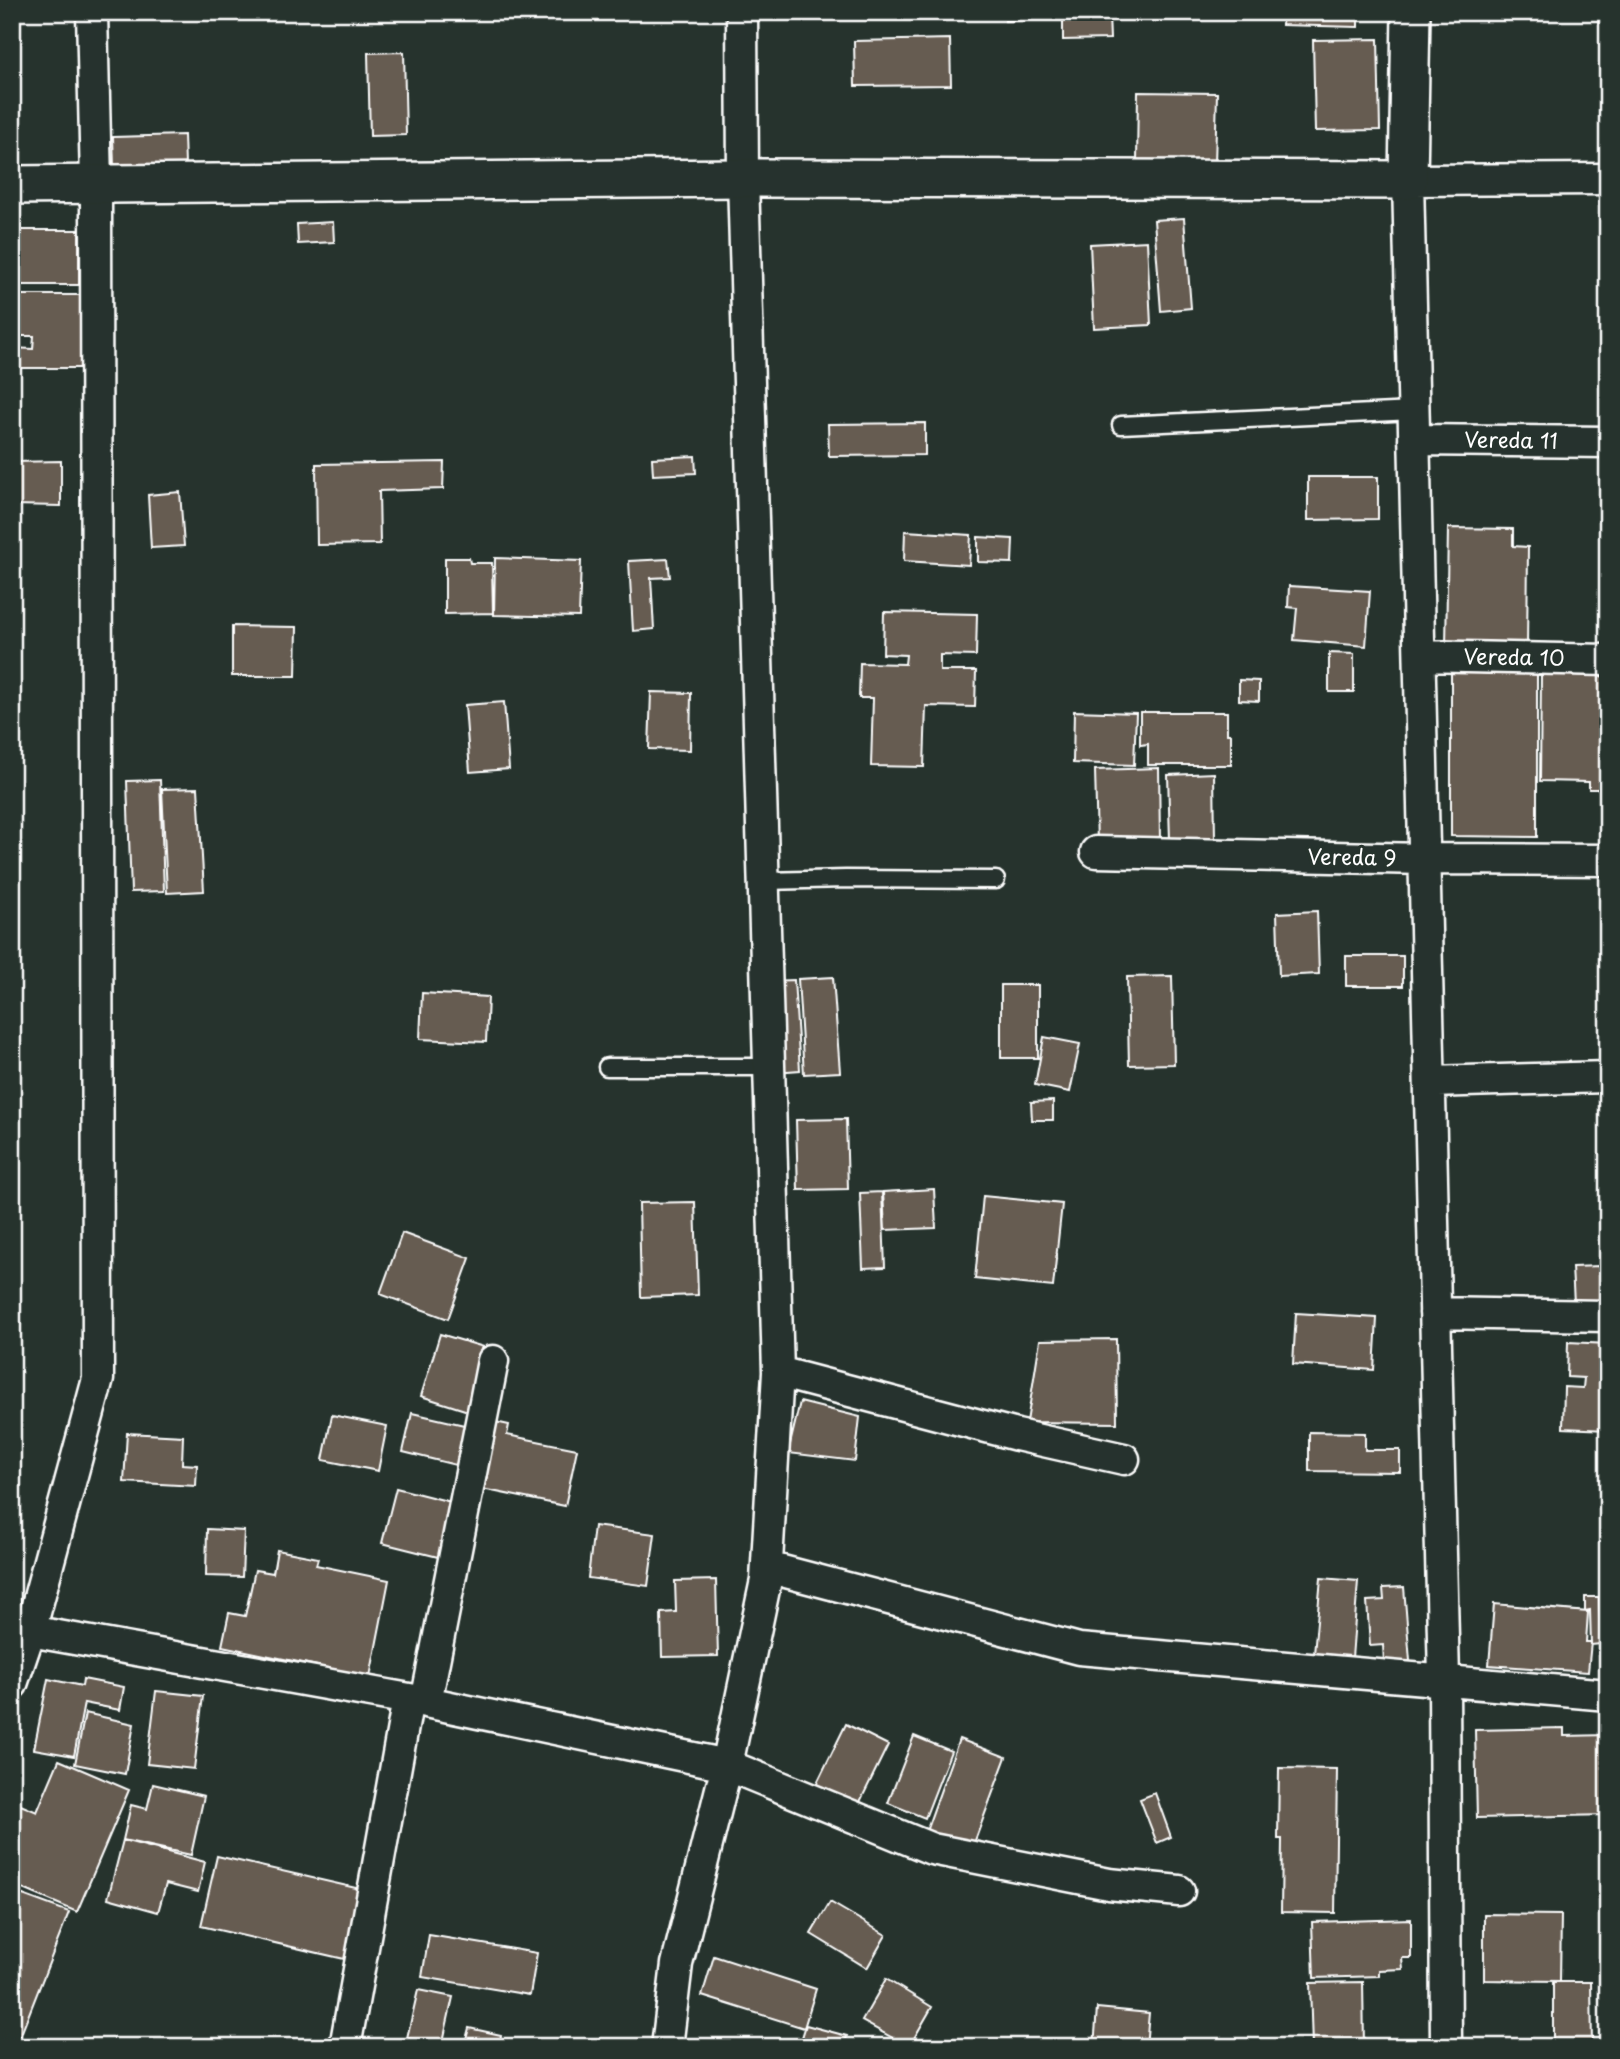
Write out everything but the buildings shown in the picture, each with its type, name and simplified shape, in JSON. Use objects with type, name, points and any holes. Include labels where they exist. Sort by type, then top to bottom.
[{"type":"street","points":[[12,1685],[30,1631],[98,1379],[96,183],[92,12]]},
{"type":"street","points":[[667,2047],[677,1964],[727,1765],[766,1580],[778,1372],[743,178],[742,12]]},
{"type":"street","points":[[1411,12],[1408,180],[1444,1679],[1446,2047]]},
{"type":"street","points":[[12,184],[743,178],[1608,179]]},
{"type":"street","name":"Vereda 11","points":[[1414,426],[1608,442]]},
{"type":"street","name":"Vereda 10","points":[[1420,656],[1608,660]]},
{"type":"street","name":"Vereda 9","points":[[1096,852],[1608,860]]},
{"type":"street","points":[[1430,1082],[1608,1077]]},
{"type":"street","points":[[1435,1313],[1608,1316]]},
{"type":"street","points":[[345,2047],[417,1701],[493,1361]]},
{"type":"street","points":[[778,1372],[1017,1435],[1124,1459]]},
{"type":"street","points":[[767,1567],[1079,1650],[1608,1695]]},
{"type":"street","points":[[30,1631],[417,1701],[727,1765],[932,1849],[1110,1884],[1179,1891]]},
{"type":"lane","points":[[1121,425],[1414,426]]},
{"type":"lane","points":[[765,881],[996,880]]},
{"type":"lane","points":[[607,1067],[771,1067]]}]
